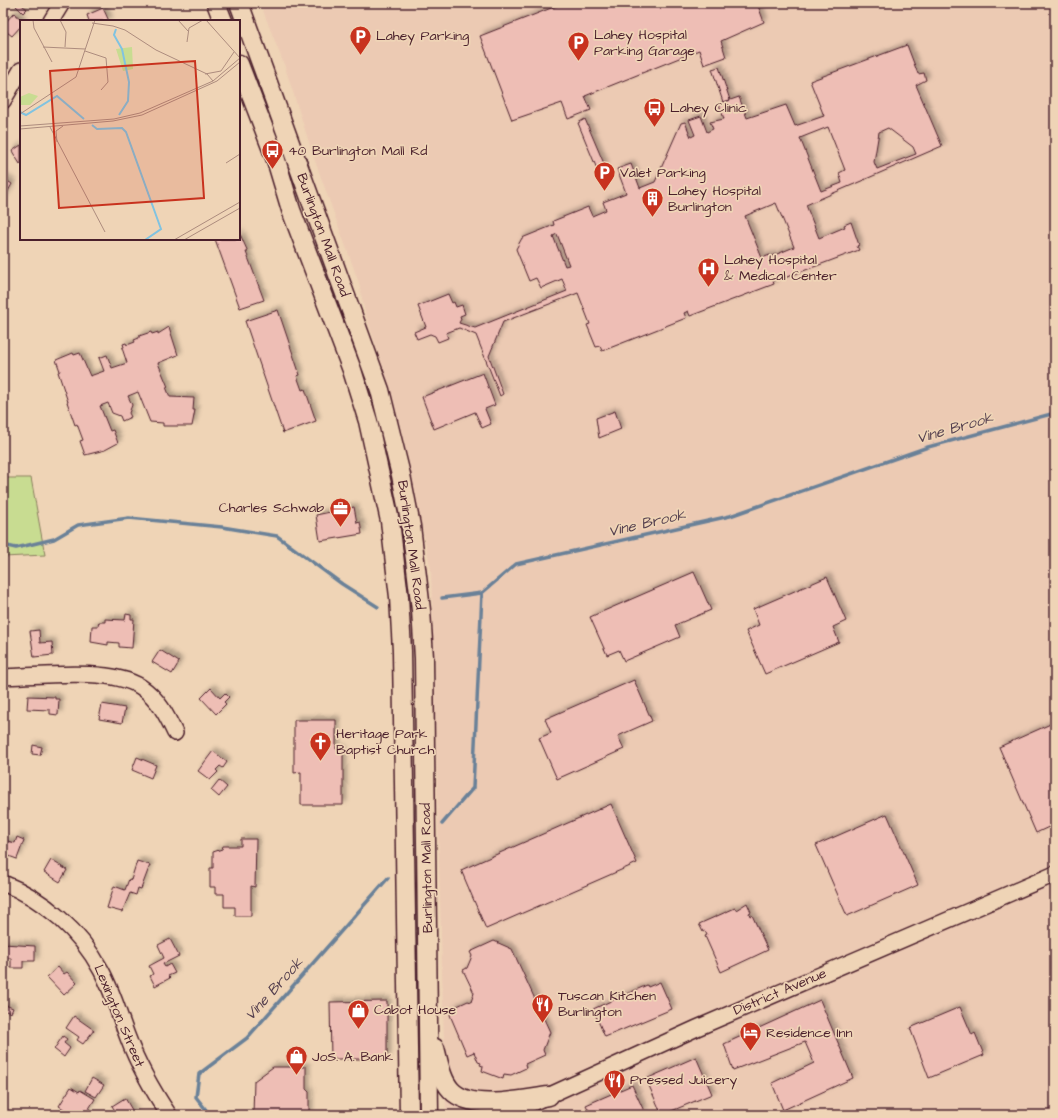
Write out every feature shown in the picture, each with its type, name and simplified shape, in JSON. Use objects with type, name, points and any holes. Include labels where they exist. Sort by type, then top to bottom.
[{"type":"main road","points":[[216,3],[223,20]]},
{"type":"main road","name":"Burlington Mall Road","points":[[239,3],[380,390],[407,502],[416,564],[424,658],[429,1115]]},
{"type":"main road","name":"Burlington Mall Road","points":[[240,67],[276,160],[291,210],[352,370],[375,449],[390,521],[399,597],[402,651],[409,1115]]},
{"type":"main road","points":[[428,1016],[441,1072],[451,1090],[458,1096],[476,1102],[494,1103],[549,1096]]},
{"type":"street","points":[[52,20],[62,3]]},
{"type":"street","points":[[3,101],[20,72]]},
{"type":"street","points":[[3,677],[94,675],[121,678],[143,688],[157,702],[175,733]]},
{"type":"street","name":"District Avenue","points":[[506,1115],[697,1028],[1055,874]]},
{"type":"street","name":"Lexington Street","points":[[3,883],[24,893],[50,910],[69,927],[90,952],[109,987],[139,1064],[153,1090],[170,1115]]},
{"type":"shaded area","points":[[260,3],[1055,3],[1055,1115],[446,1115],[431,569],[402,433],[365,313],[359,283],[314,158],[285,67]]},
{"type":"green space","points":[[3,478],[31,478],[45,555],[3,557]]},
{"type":"building","points":[[19,3],[27,9],[23,13],[16,6]]},
{"type":"building","name":"Lahey Hospital Parking Garage","points":[[564,3],[757,3],[764,22],[721,41],[726,57],[704,65],[699,50],[585,96],[591,110],[568,119],[562,103],[512,120],[480,36]]},
{"type":"building","points":[[103,8],[109,20],[89,20],[87,15]]},
{"type":"building","points":[[14,13],[22,20],[20,20],[20,27],[12,36],[3,29],[3,25]]},
{"type":"building","name":"Lahey Hospital Burlington","points":[[907,45],[918,74],[924,73],[926,80],[916,85],[942,146],[806,205],[819,238],[845,227],[844,225],[851,222],[859,245],[857,246],[859,250],[779,280],[777,276],[772,278],[774,284],[690,316],[688,311],[684,313],[686,318],[602,351],[600,346],[596,347],[587,325],[590,324],[578,293],[503,322],[489,356],[503,394],[500,396],[476,335],[459,328],[446,333],[448,338],[438,342],[435,336],[430,334],[417,339],[414,332],[426,327],[418,306],[448,294],[452,303],[454,302],[456,307],[462,305],[465,314],[460,316],[461,319],[459,323],[475,328],[567,291],[562,279],[541,288],[536,278],[529,281],[516,249],[522,238],[554,225],[553,221],[588,207],[592,216],[606,210],[603,202],[626,193],[617,169],[631,164],[640,188],[655,182],[681,123],[685,122],[691,137],[695,135],[689,120],[701,116],[707,132],[713,129],[710,122],[724,119],[719,104],[739,97],[747,118],[786,105],[795,126],[824,116],[810,81]],"holes":[[[828,127],[845,170],[839,173],[842,183],[821,191],[800,138]],[[888,128],[913,147],[916,154],[877,169],[874,162],[879,132]],[[776,203],[794,247],[770,257],[770,255],[762,258],[745,216]],[[557,234],[569,265],[565,266],[553,236]]]},
{"type":"building","points":[[719,67],[730,100],[723,102],[712,69]]},
{"type":"building","points":[[585,119],[605,166],[597,169],[578,123]]},
{"type":"building","points":[[20,146],[20,164],[12,151]]},
{"type":"building","points":[[3,178],[12,184],[3,200]]},
{"type":"building","points":[[240,234],[248,252],[246,252],[264,300],[240,308],[215,240],[240,240]]},
{"type":"building","points":[[278,310],[300,375],[297,376],[302,390],[305,389],[316,421],[283,433],[245,321]]},
{"type":"building","points":[[169,327],[178,355],[158,363],[168,387],[166,387],[170,397],[194,398],[193,410],[195,410],[192,426],[163,426],[163,423],[150,422],[138,392],[128,396],[132,405],[129,413],[131,417],[122,421],[120,416],[112,413],[108,403],[100,406],[110,431],[113,430],[118,443],[105,450],[85,455],[80,441],[83,440],[77,424],[75,425],[67,402],[56,360],[73,353],[74,355],[80,353],[90,376],[104,371],[99,358],[107,355],[112,368],[127,363],[122,348],[124,347],[123,344],[126,343],[127,345],[135,342],[134,340],[139,338],[139,336],[151,332],[152,334],[158,332],[158,334]]},
{"type":"building","points":[[483,373],[495,405],[485,409],[491,424],[482,428],[475,412],[434,429],[422,397]]},
{"type":"building","points":[[615,411],[621,429],[599,438],[596,418]]},
{"type":"building","name":"Charles Schwab","points":[[354,507],[357,523],[360,522],[362,534],[320,541],[316,515]]},
{"type":"building","points":[[694,572],[711,610],[675,625],[680,637],[624,661],[619,650],[607,655],[590,617]]},
{"type":"building","points":[[827,577],[846,621],[833,627],[839,642],[765,674],[746,631],[759,625],[753,609]]},
{"type":"building","points":[[126,614],[131,615],[131,619],[134,619],[132,648],[119,647],[119,643],[108,642],[108,645],[91,642],[92,626],[98,626],[99,622],[105,622],[105,619],[125,620]]},
{"type":"building","points":[[39,630],[40,643],[52,642],[53,655],[34,657],[30,631]]},
{"type":"building","points":[[160,650],[179,662],[172,674],[152,662]]},
{"type":"building","points":[[634,680],[652,721],[618,736],[624,749],[557,779],[539,738],[551,733],[545,719]]},
{"type":"building","points":[[211,688],[220,698],[225,693],[229,697],[224,702],[226,704],[216,714],[201,698]]},
{"type":"building","points":[[28,696],[55,697],[55,699],[59,699],[58,715],[50,714],[50,710],[27,709]]},
{"type":"building","points":[[102,704],[125,708],[122,723],[99,719]]},
{"type":"building","points":[[294,720],[336,720],[336,749],[343,749],[343,805],[301,805],[301,772],[294,773]]},
{"type":"building","points":[[1055,722],[1055,824],[1036,833],[999,747]]},
{"type":"building","points":[[33,745],[42,747],[40,755],[32,754]]},
{"type":"building","points":[[213,751],[227,762],[223,768],[220,766],[216,770],[218,772],[210,780],[198,771]]},
{"type":"building","points":[[137,757],[156,765],[151,778],[132,770]]},
{"type":"building","points":[[219,780],[227,787],[219,797],[211,790]]},
{"type":"building","points":[[611,804],[637,863],[486,929],[461,870]]},
{"type":"building","points":[[887,814],[918,885],[847,916],[816,845]]},
{"type":"building","points":[[17,837],[24,840],[17,859],[3,854],[4,840],[15,843]]},
{"type":"building","points":[[241,839],[256,839],[255,887],[251,886],[251,916],[235,916],[235,907],[224,907],[224,894],[215,894],[215,887],[210,887],[210,868],[213,868],[213,852],[222,849],[223,846],[241,846]]},
{"type":"building","points":[[51,860],[67,870],[60,882],[44,872]]},
{"type":"building","points":[[137,861],[150,865],[141,889],[138,888],[136,895],[130,893],[122,912],[107,908],[114,886],[125,890],[129,879],[131,880]]},
{"type":"building","points":[[747,903],[751,912],[749,913],[750,916],[752,915],[768,950],[721,972],[705,936],[707,935],[705,931],[703,932],[699,924],[735,908],[736,910]]},
{"type":"building","points":[[170,939],[179,956],[163,964],[165,967],[170,964],[175,973],[168,976],[170,978],[155,986],[150,976],[153,974],[149,966],[164,958],[158,945]]},
{"type":"building","points":[[494,941],[512,949],[550,1032],[543,1050],[545,1055],[525,1064],[526,1068],[511,1075],[504,1074],[503,1079],[482,1071],[483,1066],[478,1062],[474,1052],[467,1055],[450,1015],[453,1008],[468,1001],[471,1002],[474,993],[463,970],[467,968],[472,956],[470,952]]},
{"type":"building","points":[[3,944],[35,946],[35,961],[23,961],[23,968],[11,968],[11,958],[3,958]]},
{"type":"building","points":[[58,967],[64,974],[67,972],[77,983],[64,995],[47,977]]},
{"type":"building","points":[[660,982],[672,1009],[605,1037],[593,1009],[647,985],[648,987]]},
{"type":"building","name":"Residence Inn","points":[[820,1000],[853,1078],[783,1110],[772,1083],[814,1063],[805,1042],[733,1070],[724,1044]]},
{"type":"building","name":"Cabot House","points":[[387,1001],[387,1059],[331,1059],[330,1002]]},
{"type":"building","points":[[5,1005],[13,1008],[11,1013],[3,1010]]},
{"type":"building","points":[[960,1007],[972,1035],[975,1033],[984,1055],[929,1078],[910,1028]]},
{"type":"building","points":[[74,1016],[94,1030],[83,1044],[77,1040],[79,1037],[66,1028]]},
{"type":"building","points":[[63,1036],[67,1039],[64,1043],[70,1048],[64,1057],[54,1049]]},
{"type":"building","points":[[696,1057],[712,1094],[662,1115],[646,1079]]},
{"type":"building","points":[[273,1067],[306,1067],[306,1089],[309,1092],[309,1115],[253,1115],[254,1081]]},
{"type":"building","points":[[92,1078],[104,1085],[96,1097],[85,1091]]},
{"type":"building","points":[[632,1085],[644,1111],[636,1115],[591,1115],[586,1105]]},
{"type":"building","points":[[71,1087],[79,1092],[80,1090],[95,1099],[85,1115],[73,1115],[59,1106]]},
{"type":"building","points":[[125,1098],[135,1115],[118,1115],[112,1106]]},
{"type":"waterway","name":"Vine Brook","points":[[442,824],[473,788],[482,593],[516,564],[730,516],[928,447],[1055,413]]},
{"type":"waterway","points":[[3,545],[16,548],[54,539],[78,525],[129,518],[222,527],[277,536],[342,584],[378,607]]},
{"type":"waterway","points":[[442,598],[482,593]]},
{"type":"waterway","name":"Vine Brook","points":[[210,1115],[196,1097],[199,1074],[247,1038],[388,878]]},
{"type":"place","name":"Lahey Parking","points":[[360,56]]},
{"type":"place","name":"Lahey Hospital Parking Garage","points":[[579,62]]},
{"type":"place","name":"Lahey Clinic","points":[[654,128]]},
{"type":"place","name":"40 Burlington Mall Rd","points":[[273,170]]},
{"type":"place","name":"Valet Parking","points":[[605,192]]},
{"type":"place","name":"Lahey Hospital Burlington","points":[[653,218]]},
{"type":"place","name":"Lahey Hospital & Medical Center","points":[[708,288]]},
{"type":"place","name":"Charles Schwab","points":[[340,528]]},
{"type":"place","name":"Heritage Park Baptist Church","points":[[320,762]]},
{"type":"place","name":"Tuscan Kitchen Burlington","points":[[542,1024]]},
{"type":"place","name":"Cabot House","points":[[359,1030]]},
{"type":"place","name":"Residence Inn","points":[[751,1052]]},
{"type":"place","name":"JoS. A. Bank","points":[[297,1076]]},
{"type":"place","name":"Pressed Juicery","points":[[614,1100]]}]
